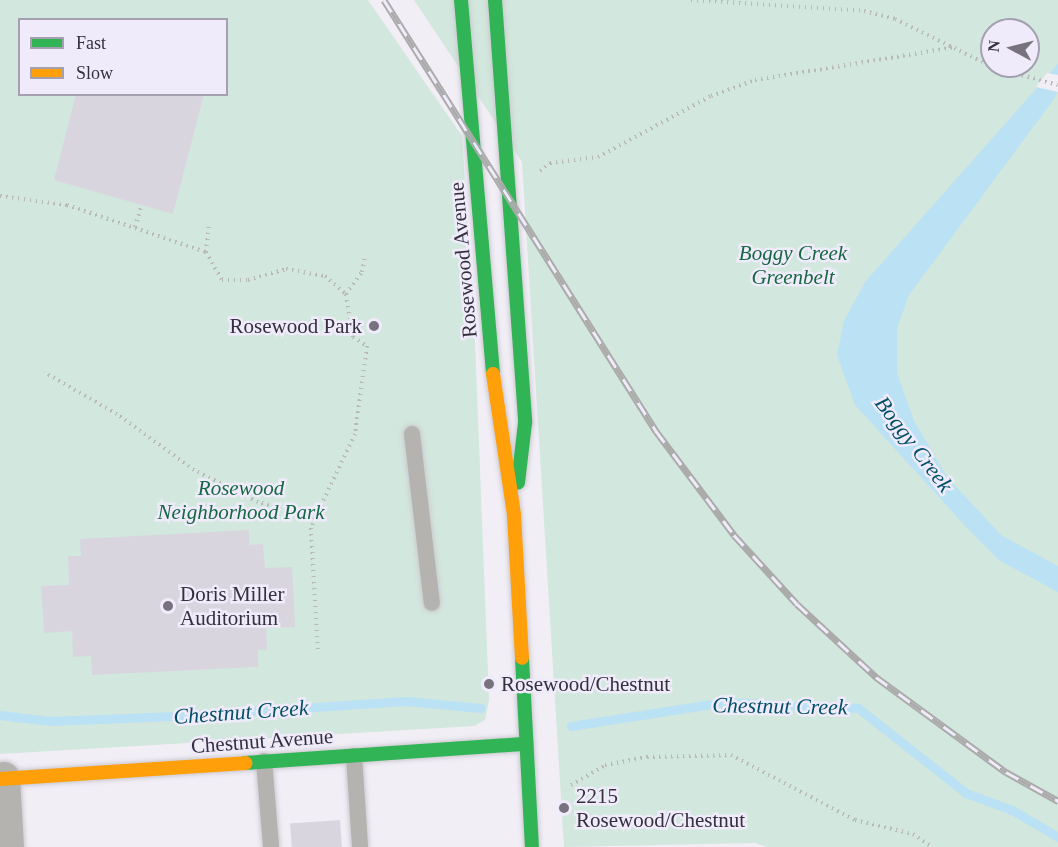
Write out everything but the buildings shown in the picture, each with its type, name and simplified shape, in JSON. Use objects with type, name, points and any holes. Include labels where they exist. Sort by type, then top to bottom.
[{"type":"street","name":"Rosewood Avenue","points":[[461,0],[497,426],[514,515],[532,847]]},
{"type":"street","name":"Rosewood Avenue","points":[[495,0],[525,423],[514,515]]},
{"type":"street","name":"Chestnut Avenue","points":[[2,779],[526,744]]},
{"type":"street","points":[[2,779],[8,847]]},
{"type":"lane","points":[[412,434],[432,603]]},
{"type":"lane","points":[[354,756],[360,847]]},
{"type":"lane","points":[[264,761],[271,847]]},
{"type":"path","points":[[691,0],[864,11],[895,19],[1018,75],[1058,85]]},
{"type":"path","points":[[535,175],[550,163],[598,157],[711,96],[755,80],[956,48]]},
{"type":"path","points":[[0,196],[67,205],[206,252]]},
{"type":"path","points":[[135,227],[141,207]]},
{"type":"path","points":[[209,222],[206,252],[222,279],[305,270],[325,276],[346,294],[352,337],[367,346],[356,434],[311,528],[318,652]]},
{"type":"path","points":[[346,294],[362,272],[364,256]]},
{"type":"path","points":[[44,372],[117,414],[194,470],[258,502],[315,518]]},
{"type":"path","points":[[571,785],[605,765],[647,757],[731,755],[855,820],[913,834],[932,847]]},
{"type":"green space","name":"Rosewood Neighborhood Park","points":[[0,0],[368,0],[462,136],[474,316],[489,700],[485,720],[474,726],[0,754]]},
{"type":"green space","name":"Boggy Creek Greenbelt","points":[[414,0],[1058,0],[1058,847],[767,847],[755,843],[564,847],[522,162]]},
{"type":"water","name":"Boggy Creek","points":[[1058,64],[1058,92],[1051,103],[909,295],[897,328],[897,373],[914,421],[947,477],[1001,535],[1058,566],[1058,592],[1000,561],[969,530],[855,405],[837,355],[844,321],[865,282]]},
{"type":"pier","points":[[1047,73],[1058,75],[1058,92],[1036,87]]},
{"type":"waterway","name":"Chestnut Creek","points":[[0,715],[50,721],[175,716],[406,701],[481,708]]},
{"type":"waterway","name":"Chestnut Creek","points":[[571,726],[724,702],[858,708],[966,793],[1012,810],[1058,837]]},
{"type":"railway","points":[[384,0],[656,431],[734,535],[797,604],[876,677],[1006,772],[1058,801]]},
{"type":"traffic: fast","points":[[461,0],[493,374]]},
{"type":"traffic: fast","points":[[495,0],[525,423],[518,483]]},
{"type":"traffic: fast","points":[[522,658],[532,847]]},
{"type":"traffic: fast","points":[[245,763],[526,744]]},
{"type":"traffic: slow","points":[[493,374],[514,515],[522,658]]},
{"type":"traffic: slow","points":[[0,779],[245,763]]},
{"type":"place","name":"Rosewood Park","points":[[374,326]]},
{"type":"place","name":"Doris Miller Auditorium","points":[[168,606]]},
{"type":"place","name":"Rosewood/Chestnut","points":[[489,684]]},
{"type":"place","name":"2215 Rosewood/Chestnut","points":[[564,808]]}]
